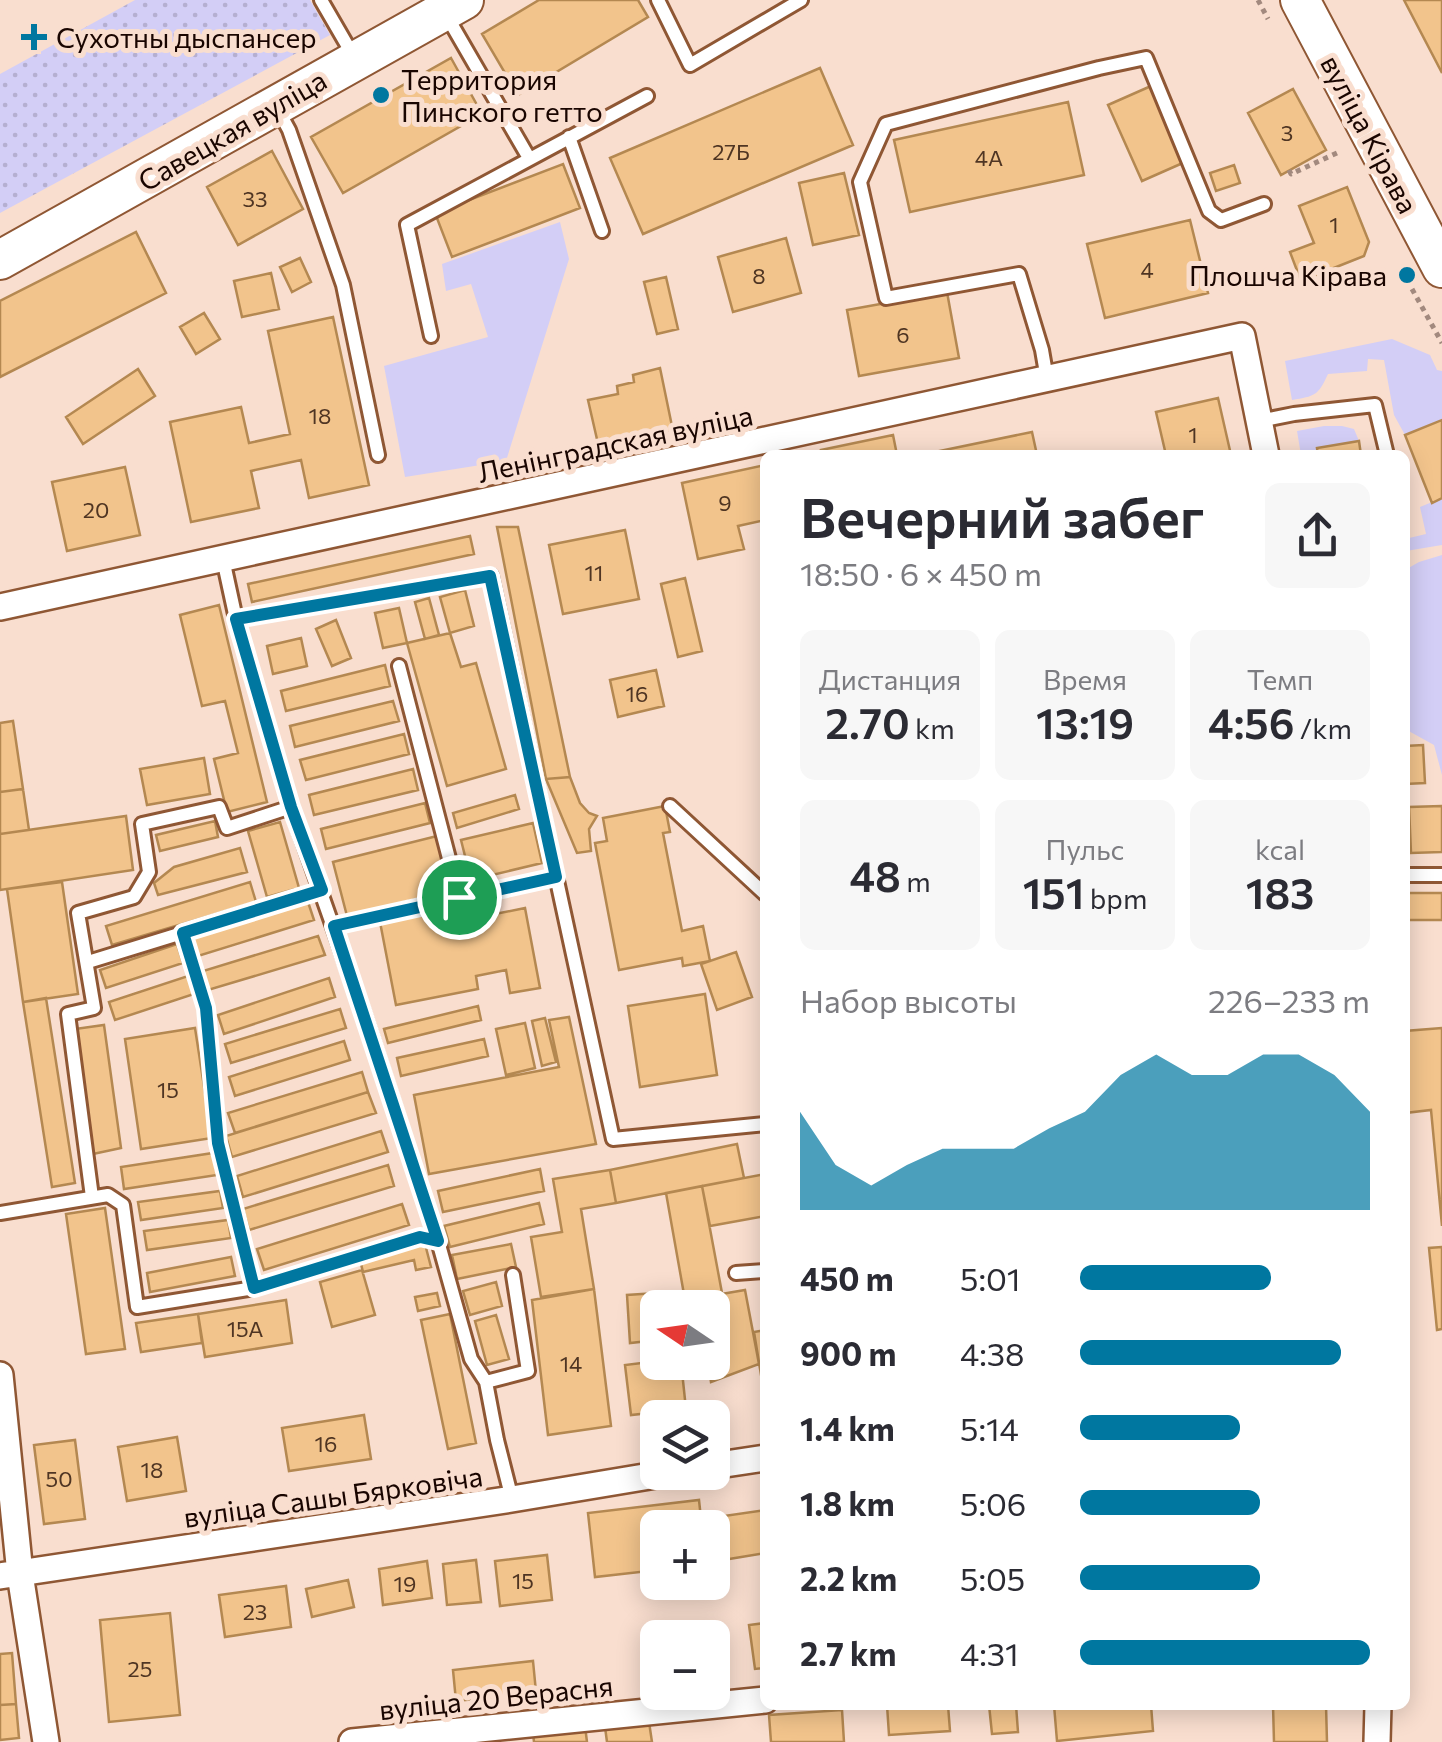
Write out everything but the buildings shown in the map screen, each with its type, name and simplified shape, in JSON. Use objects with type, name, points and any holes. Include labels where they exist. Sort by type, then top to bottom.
[{"type":"street","name":"вуліца Кірава","points":[[1300,0],[1442,268]]},
{"type":"street","name":"Савецкая вуліца","points":[[0,260],[454,5]]},
{"type":"street","name":"Ленінградская вуліца","points":[[0,607],[1242,336],[1259,421]]},
{"type":"street","points":[[1259,421],[1265,450]]},
{"type":"street","points":[[0,1375],[10,1575],[46,1742]]},
{"type":"street","points":[[730,1463],[760,1459]]},
{"type":"street","name":"вуліца Сашы Бярковіча","points":[[10,1575],[640,1478]]},
{"type":"street","name":"вуліца 20 Верасня","points":[[352,1742],[760,1701]]},
{"type":"street","points":[[1377,1742],[1378,1710]]},
{"type":"lane","points":[[322,0],[356,60]]},
{"type":"lane","points":[[658,0],[690,65],[801,0]]},
{"type":"lane","points":[[454,5],[529,158]]},
{"type":"lane","points":[[1047,380],[1019,274],[886,298],[860,182],[886,124],[1146,58],[1209,210],[1221,220],[1264,204]]},
{"type":"lane","points":[[431,336],[407,225],[647,96]]},
{"type":"lane","points":[[277,106],[344,286],[378,455]]},
{"type":"lane","points":[[568,137],[602,231]]},
{"type":"lane","points":[[1259,421],[1375,405],[1386,450]]},
{"type":"lane","points":[[223,559],[236,619],[291,807],[438,1241],[471,1360],[486,1382],[512,1499]]},
{"type":"lane","points":[[236,619],[490,576],[613,1139],[760,1124]]},
{"type":"lane","points":[[399,666],[459,897]]},
{"type":"lane","points":[[670,806],[760,889]]},
{"type":"lane","points":[[92,1197],[68,1014],[94,1008],[78,913],[134,896],[149,872],[142,824],[219,808],[227,828],[291,807]]},
{"type":"lane","points":[[1410,875],[1442,875]]},
{"type":"lane","points":[[334,926],[556,877]]},
{"type":"lane","points":[[88,962],[322,890]]},
{"type":"lane","points":[[183,933],[206,1008],[218,1143],[254,1288]]},
{"type":"lane","points":[[0,1213],[108,1194],[123,1205],[137,1308],[254,1288],[420,1237],[438,1241]]},
{"type":"lane","points":[[736,1273],[760,1271]]},
{"type":"lane","points":[[486,1382],[528,1371],[513,1275]]},
{"type":"path","points":[[1289,170],[1291,174],[1340,152]]},
{"type":"shaded area","points":[[135,0],[310,0],[330,35],[0,213],[0,74]]},
{"type":"shaded area","points":[[560,222],[569,259],[506,461],[405,477],[384,366],[488,337],[471,284],[446,291],[442,264]]},
{"type":"shaded area","points":[[1392,339],[1430,355],[1437,370],[1442,371],[1442,420],[1405,435],[1394,415],[1384,360],[1368,359],[1367,371],[1328,374],[1315,394],[1292,400],[1285,361]]},
{"type":"shaded area","points":[[1342,426],[1354,429],[1359,441],[1300,450],[1297,431]]},
{"type":"shaded area","points":[[1442,498],[1442,545],[1410,550],[1410,538],[1426,534],[1420,507]]},
{"type":"shaded area","points":[[1442,555],[1442,775],[1434,745],[1410,732],[1410,567]]},
{"type":"place","name":"Сухотны дыспансер","points":[[34,37]]},
{"type":"place","name":"Территория Пинского гетто","points":[[381,95]]},
{"type":"place","name":"Плошча Кірава","points":[[1407,275]]},
{"type":"route","points":[[490,576],[556,877],[459,897],[334,926],[438,1241],[420,1237],[254,1288],[218,1143],[206,1008],[183,933],[322,890],[291,807],[236,619],[490,576]]}]
